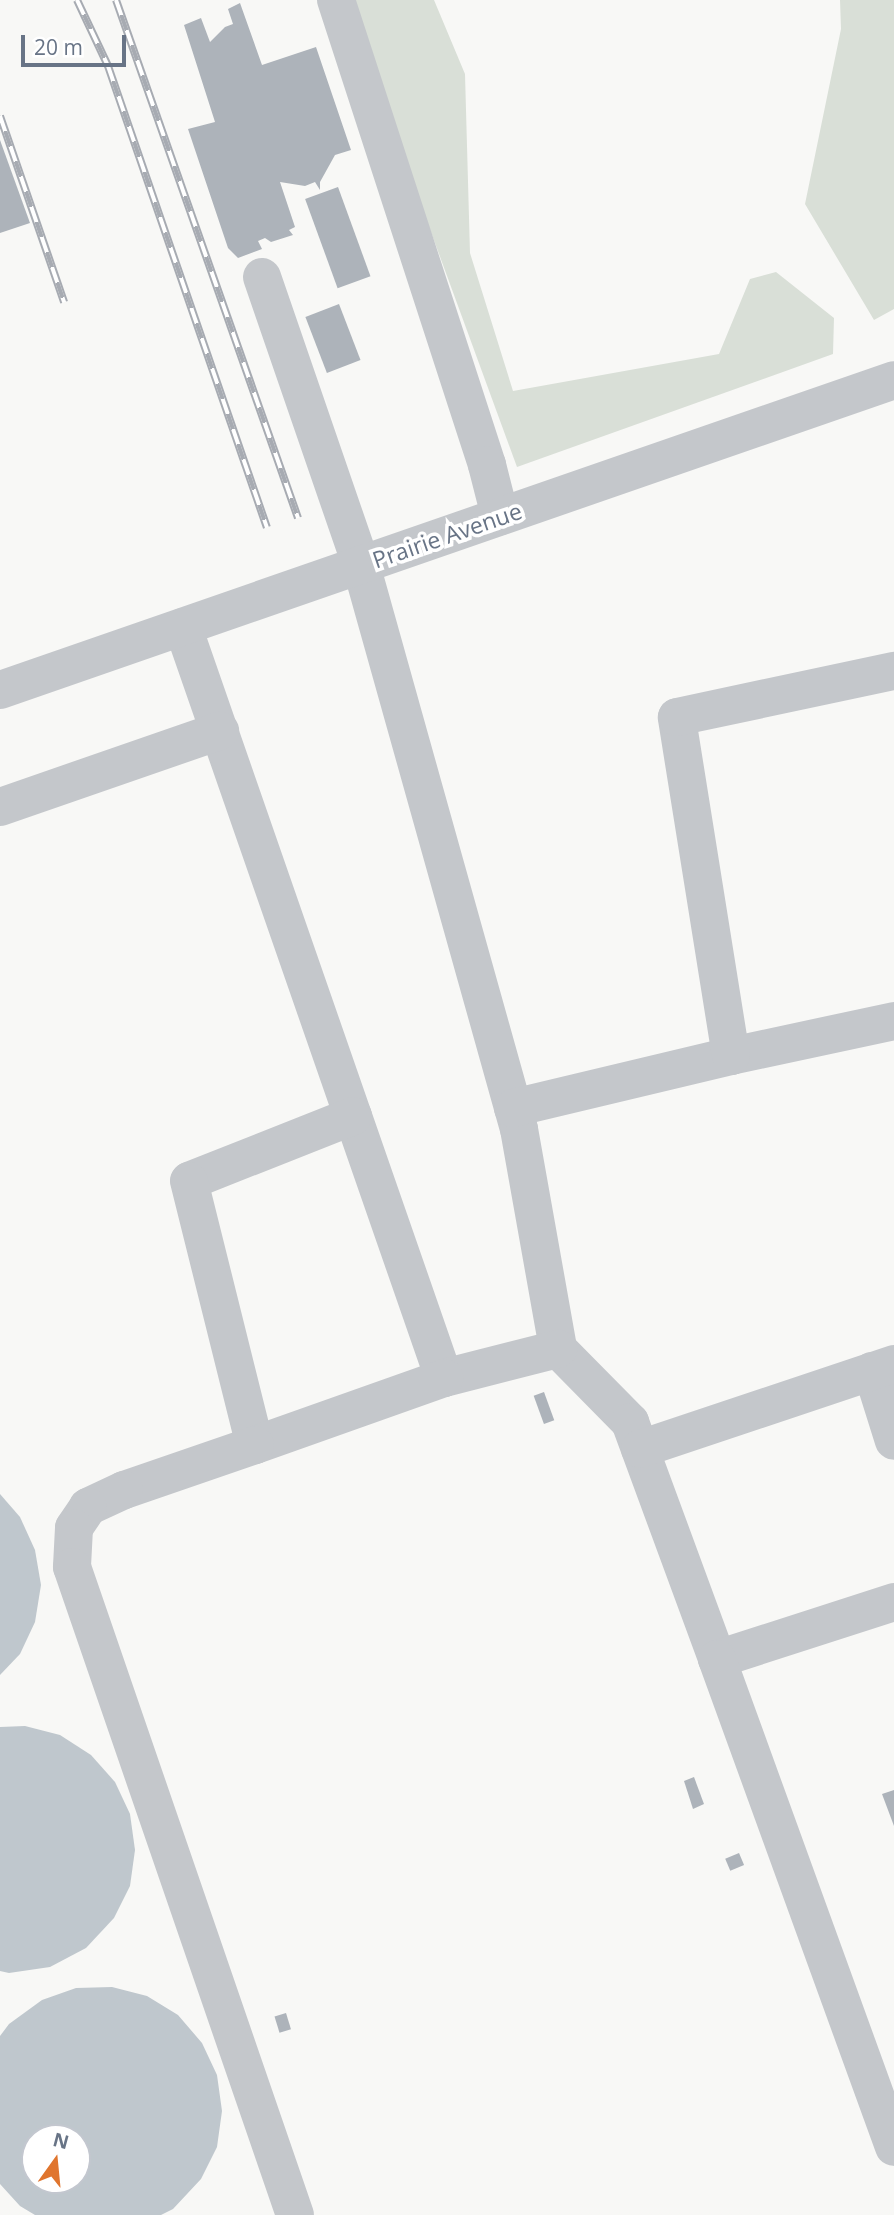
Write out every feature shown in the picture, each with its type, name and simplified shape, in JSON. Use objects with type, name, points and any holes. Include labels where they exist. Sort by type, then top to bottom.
[{"type":"street","points":[[336,0],[487,465],[500,516]]},
{"type":"street","points":[[262,277],[360,565],[513,1108],[558,1349],[630,1422],[894,2147]]},
{"type":"street","name":"Prairie Avenue","points":[[0,690],[894,380]]},
{"type":"street","points":[[183,627],[444,1378]]},
{"type":"street","points":[[731,1056],[677,717],[894,671]]},
{"type":"street","points":[[0,807],[219,732]]},
{"type":"street","points":[[513,1108],[731,1056],[894,1021]]},
{"type":"street","points":[[256,1445],[189,1181],[353,1116]]},
{"type":"street","points":[[295,2215],[72,1567],[74,1528],[88,1507],[124,1490],[444,1378],[558,1349]]},
{"type":"street","points":[[640,1449],[883,1367],[894,1441]]},
{"type":"street","points":[[717,1659],[894,1602]]},
{"type":"shaded area","points":[[346,0],[434,0],[465,74],[470,253],[513,391],[719,354],[750,279],[776,272],[834,318],[833,354],[517,467]]},
{"type":"shaded area","points":[[840,0],[894,0],[894,309],[874,320],[805,204],[841,29]]},
{"type":"shaded area","points":[[0,1494],[20,1517],[35,1550],[41,1585],[35,1622],[20,1654],[0,1675]]},
{"type":"shaded area","points":[[25,1726],[60,1735],[91,1755],[115,1782],[130,1814],[135,1850],[130,1886],[114,1918],[86,1948],[50,1967],[9,1973],[0,1971],[0,1727]]},
{"type":"shaded area","points":[[112,1987],[147,1996],[178,2015],[202,2043],[217,2075],[222,2111],[217,2147],[201,2179],[173,2209],[161,2215],[35,2215],[20,2206],[0,2184],[0,2036],[9,2024],[42,2000],[76,1988]]},
{"type":"building","points":[[240,3],[262,65],[316,47],[351,150],[335,155],[320,182],[320,190],[315,182],[305,186],[280,182],[295,227],[289,230],[293,235],[271,242],[265,238],[258,241],[262,249],[238,258],[228,248],[188,129],[215,122],[184,25],[201,18],[210,42],[225,27],[233,24],[228,9]]},
{"type":"building","points":[[0,140],[30,223],[0,233]]},
{"type":"building","points":[[338,187],[370,276],[338,288],[305,199]]},
{"type":"building","points":[[339,304],[361,360],[327,373],[305,317]]},
{"type":"building","points":[[544,1392],[554,1420],[544,1424],[534,1396]]},
{"type":"building","points":[[694,1777],[704,1804],[693,1809],[684,1781]]},
{"type":"building","points":[[894,1790],[894,1826],[882,1794]]},
{"type":"building","points":[[739,1853],[744,1865],[730,1871],[725,1859]]},
{"type":"building","points":[[286,2013],[291,2029],[279,2033],[275,2017]]},
{"type":"railway","points":[[77,0],[108,66],[267,527]]},
{"type":"railway","points":[[116,0],[298,518]]},
{"type":"railway","points":[[0,116],[64,302]]}]
